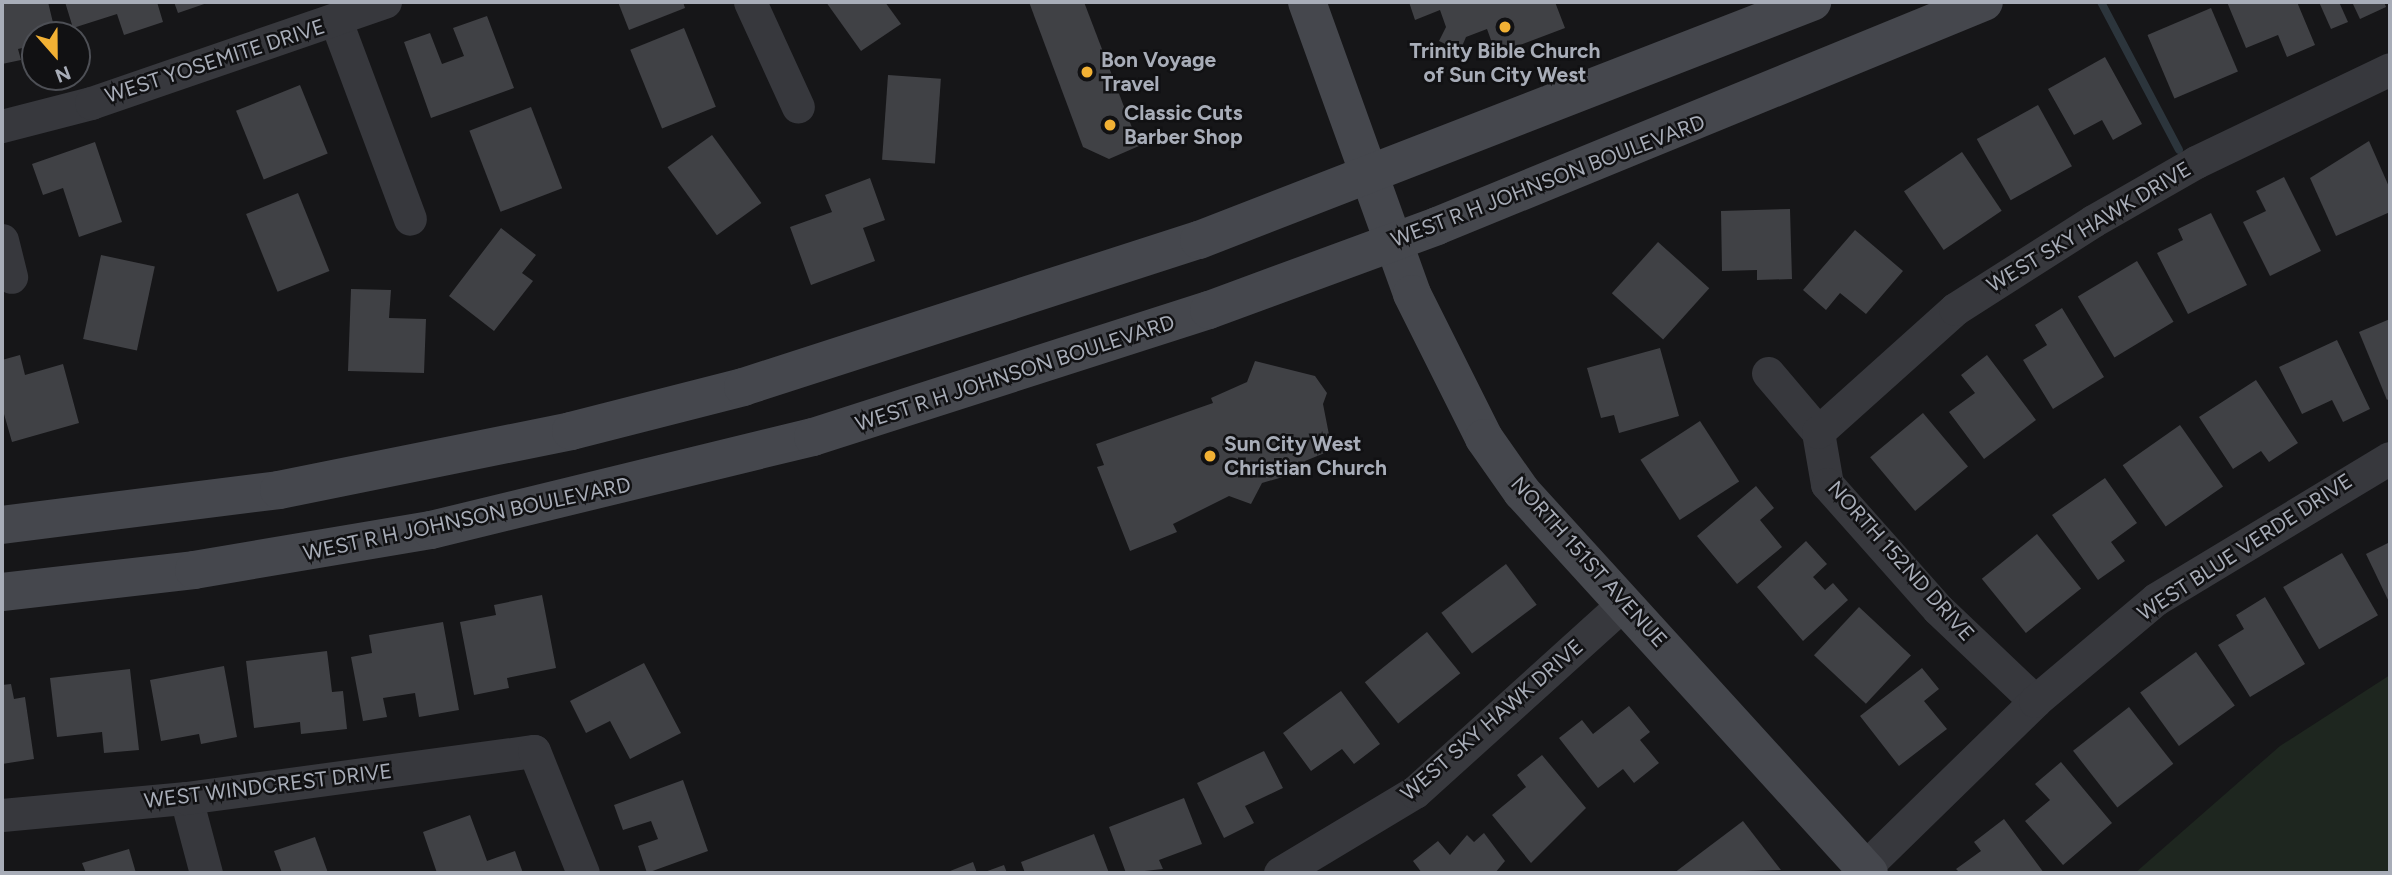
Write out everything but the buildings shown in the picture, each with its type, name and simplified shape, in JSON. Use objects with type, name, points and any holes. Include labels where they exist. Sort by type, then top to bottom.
[{"type":"main road","name":"NORTH 151ST AVENUE","points":[[1307,2],[1412,294],[1484,438],[1522,492],[1625,601],[1864,872]]},
{"type":"main road","points":[[2,525],[279,490],[571,431],[743,387],[1376,191],[1812,2]]},
{"type":"main road","name":"WEST R H JOHNSON BOULEVARD","points":[[2,593],[309,553],[679,473],[932,401],[1394,242],[1984,2]]},
{"type":"street","name":"WEST YOSEMITE DRIVE","points":[[2,126],[336,21],[386,2]]},
{"type":"street","points":[[750,2],[798,107]]},
{"type":"street","points":[[336,21],[410,219]]},
{"type":"street","name":"WEST SKY HAWK DRIVE","points":[[1818,432],[1955,309],[2093,221],[2196,162],[2390,69]]},
{"type":"street","points":[[2,240],[12,277]]},
{"type":"street","points":[[1768,373],[1818,432]]},
{"type":"street","name":"NORTH 152ND DRIVE","points":[[1818,432],[1827,484],[1938,609],[2035,701]]},
{"type":"street","name":"WEST BLUE VERDE DRIVE","points":[[1864,872],[2035,701],[2156,599],[2390,458]]},
{"type":"street","name":"WEST SKY HAWK DRIVE","points":[[1280,873],[1415,792],[1625,601]]},
{"type":"street","name":"WEST WINDCREST DRIVE","points":[[2,815],[186,798],[534,751],[583,873]]},
{"type":"street","points":[[186,798],[206,873]]},
{"type":"shaded area","points":[[2390,675],[2390,873],[2135,873],[2280,746]]},
{"type":"waterway","points":[[2101,2],[2179,150]]},
{"type":"place","name":"Trinity Bible Church of Sun City West","points":[[1505,27]]},
{"type":"place","name":"Bon Voyage Travel","points":[[1087,72]]},
{"type":"place","name":"Classic Cuts Barber Shop","points":[[1110,125]]},
{"type":"place","name":"Sun City West Christian Church","points":[[1210,456]]}]
